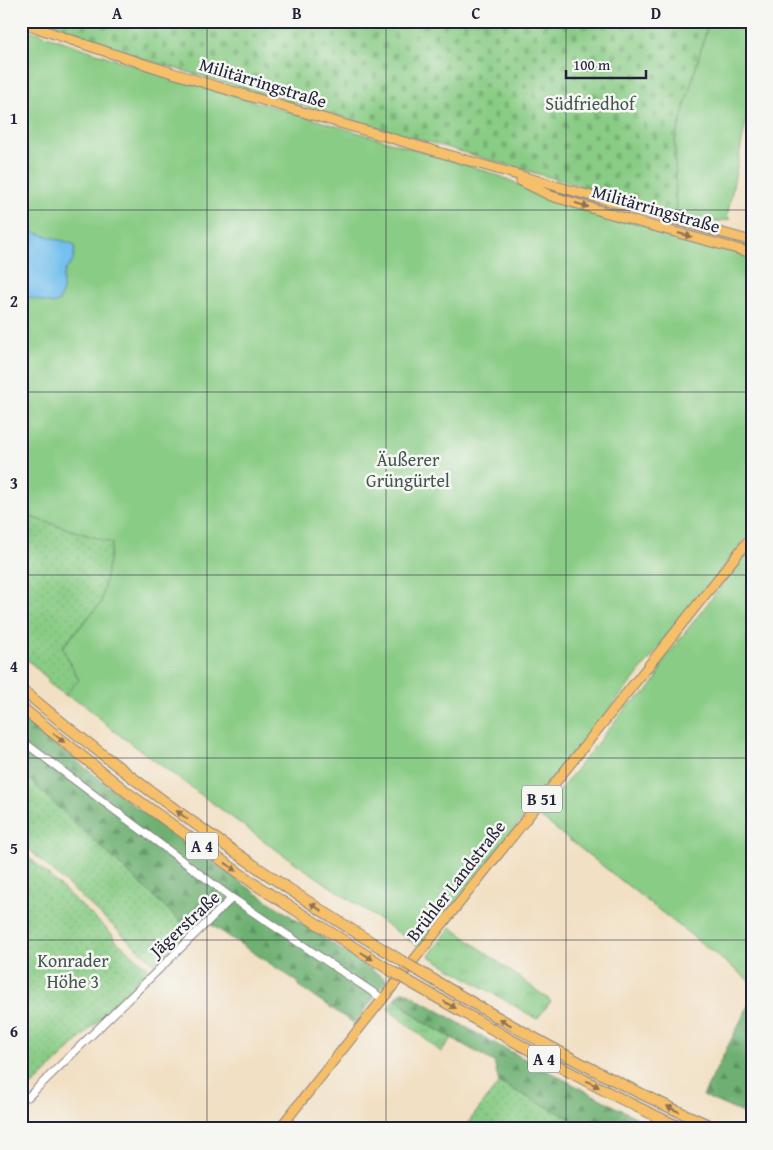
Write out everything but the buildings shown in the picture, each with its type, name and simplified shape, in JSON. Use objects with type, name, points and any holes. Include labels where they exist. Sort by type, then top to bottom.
[{"type":"highway","name":"A 4","points":[[21,689],[78,736],[194,823],[317,908],[493,1015],[584,1065],[718,1129]]},
{"type":"highway","name":"A 4","points":[[21,707],[128,793],[256,885],[393,972],[535,1054],[684,1129]]},
{"type":"main road","name":"Militärringstraße","points":[[21,22],[136,62],[498,170],[752,241]]},
{"type":"main road","name":"Militärringstraße","points":[[498,170],[551,196],[752,253]]},
{"type":"main road","name":"Brühler Landstraße","points":[[279,1129],[752,536]]},
{"type":"street","points":[[21,740],[232,898]]},
{"type":"street","name":"Jägerstraße","points":[[28,1097],[232,898],[383,999]]},
{"type":"green space","name":"Südfriedhof","points":[[33,21],[709,21],[675,141],[676,214],[132,56]]},
{"type":"green space","points":[[709,21],[752,21],[752,92],[727,217],[731,219],[715,222],[676,214],[675,141]]},
{"type":"green space","name":"Äußerer Grüngürtel","points":[[21,27],[120,61],[483,170],[548,198],[727,249],[752,258],[752,531],[423,943],[418,946],[278,851],[114,731],[82,703],[65,695],[78,680],[62,648],[101,603],[112,543],[21,514]]},
{"type":"green space","points":[[21,514],[112,543],[101,603],[62,647],[79,680],[65,695],[47,682],[49,680],[21,654]]},
{"type":"green space","points":[[752,546],[752,983],[539,816],[628,705],[651,687],[658,676],[663,661]]},
{"type":"green space","points":[[21,717],[125,799],[256,893],[387,980],[355,1024],[300,987],[298,982],[210,924],[199,913],[184,925],[21,772]]},
{"type":"green space","points":[[21,772],[184,925],[187,924],[194,931],[157,966],[21,842]]},
{"type":"green space","name":"Konrader Höhe 3","points":[[21,850],[112,934],[114,939],[150,970],[21,1097]]},
{"type":"green space","points":[[451,927],[551,1001],[537,1019],[429,956]]},
{"type":"green space","points":[[403,990],[481,1036],[658,1129],[591,1129],[499,1083],[494,1062],[425,1023],[395,999]]},
{"type":"green space","points":[[752,998],[752,1117],[703,1096]]},
{"type":"green space","points":[[395,999],[425,1023],[452,1038],[441,1052],[387,1008]]},
{"type":"green space","points":[[499,1083],[591,1129],[463,1129]]},
{"type":"water","points":[[21,228],[73,244],[75,247],[73,261],[63,277],[63,291],[58,302],[52,304],[21,295]]}]
